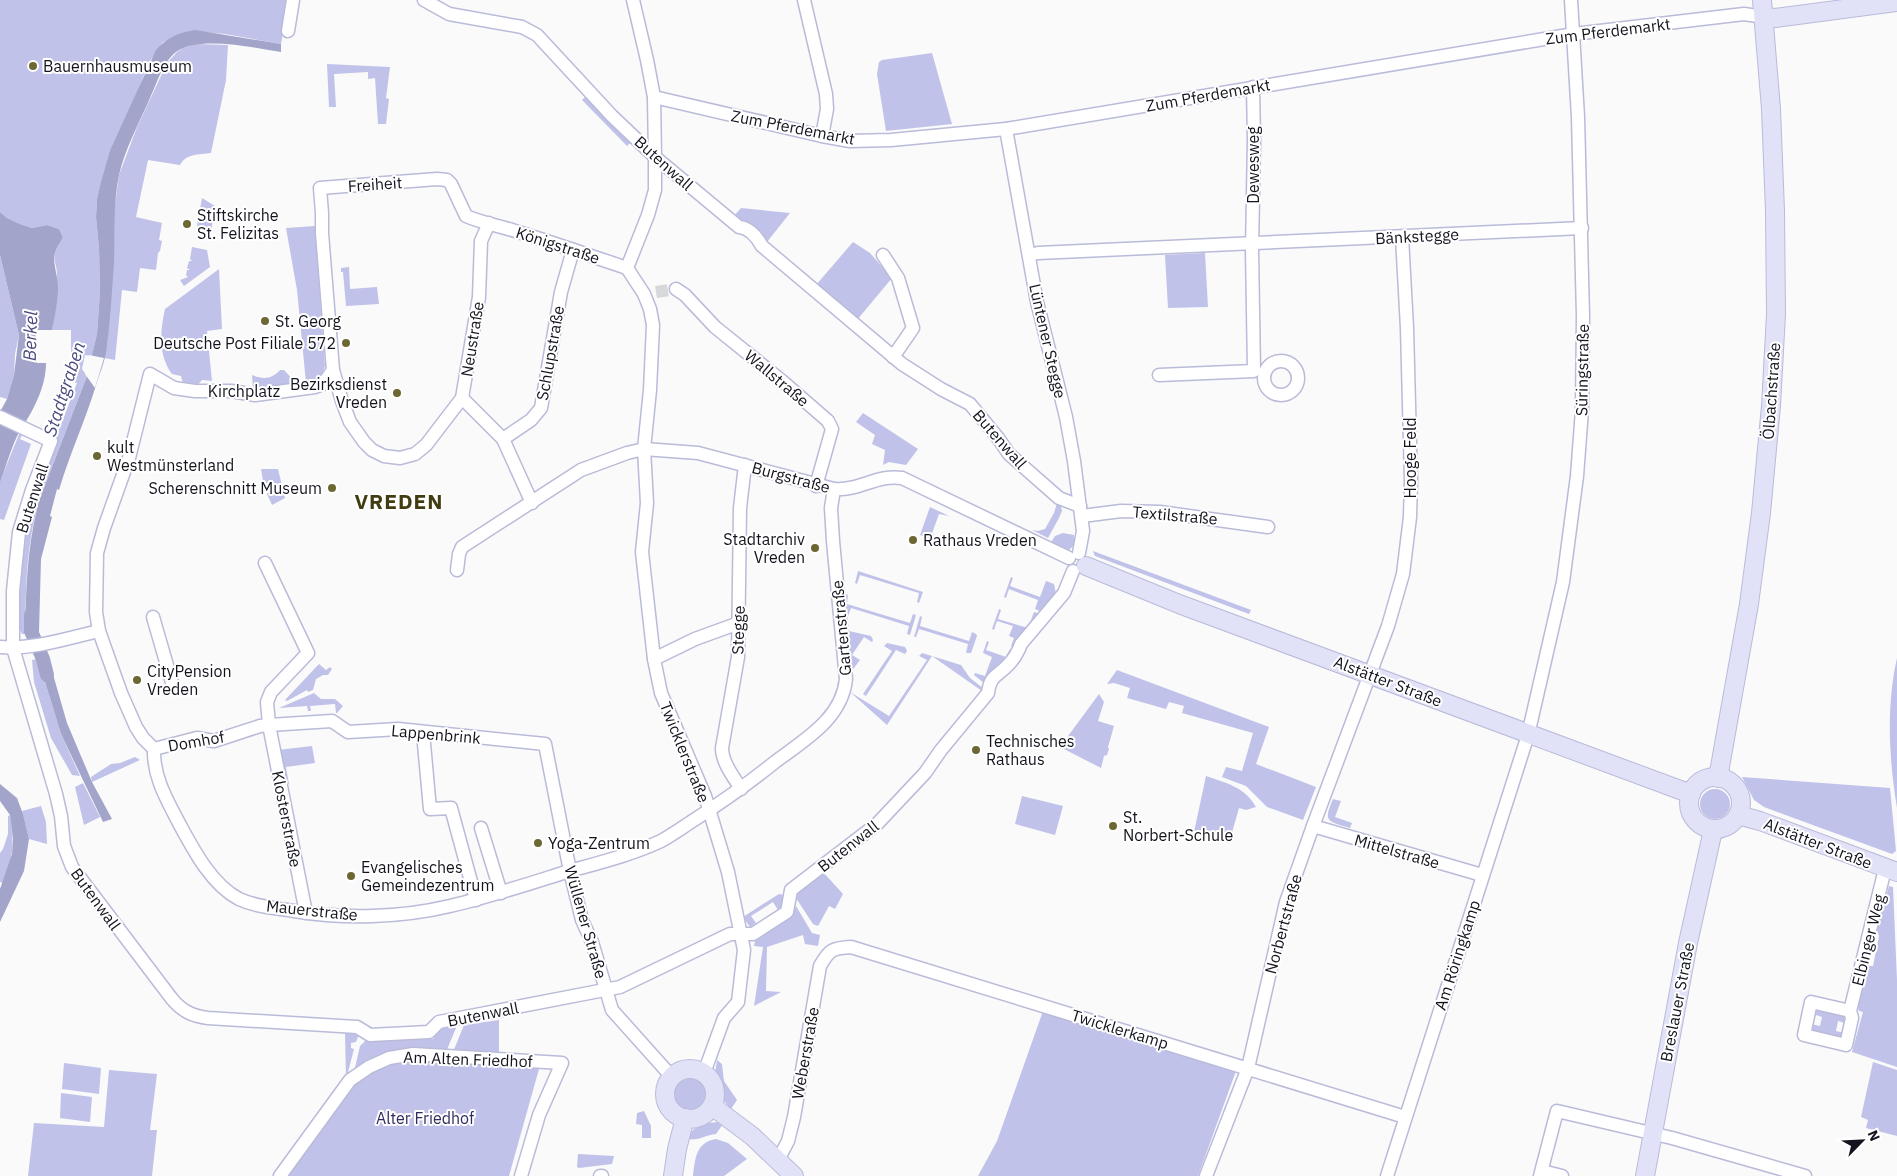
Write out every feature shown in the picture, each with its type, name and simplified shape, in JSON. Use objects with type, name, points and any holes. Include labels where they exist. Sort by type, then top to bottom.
[{"type":"street","points":[[288,31],[293,0]]},
{"type":"street","name":"Butenwall","points":[[424,0],[450,14],[522,27],[537,35],[612,116],[656,157],[739,227],[745,228],[759,240],[762,246],[893,357],[941,389],[970,404],[1009,454],[1059,498],[1081,511]]},
{"type":"street","points":[[627,268],[648,215],[655,190],[656,157],[654,97],[633,0]]},
{"type":"street","points":[[804,0],[826,94],[827,109],[822,136]]},
{"type":"street","name":"Süringstraße","points":[[1528,734],[1563,582],[1577,476],[1582,410],[1582,228],[1574,34],[1570,0]]},
{"type":"street","points":[[1763,8],[1775,18],[1897,2]]},
{"type":"street","name":"Zum Pferdemarkt","points":[[654,97],[822,136],[850,140],[890,140],[1006,129],[1574,34],[1744,14],[1763,8]]},
{"type":"street","name":"Ölbachstraße","points":[[1718,778],[1749,604],[1761,513],[1771,406],[1776,314],[1775,212],[1771,109],[1763,8]]},
{"type":"street","name":"Dewesweg","points":[[1252,243],[1253,87]]},
{"type":"street","name":"Lüntener Stegge","points":[[1006,129],[1037,302],[1066,417],[1074,461],[1082,531],[1077,562]]},
{"type":"street","name":"Freiheit","points":[[333,370],[320,188],[437,179],[447,180]]},
{"type":"street","name":"Königstraße","points":[[447,180],[451,184],[466,216],[627,268]]},
{"type":"street","name":"Neustraße","points":[[333,370],[350,422],[358,436],[372,450],[384,456],[400,458],[414,454],[426,445],[462,398],[479,297],[481,241],[489,222]]},
{"type":"street","name":"Bänkstegge","points":[[1029,255],[1038,253],[1582,228]]},
{"type":"street","name":"Hooge Feld","points":[[1370,674],[1388,626],[1403,574],[1410,517],[1410,424],[1402,237]]},
{"type":"street","points":[[1159,375],[1260,371],[1252,243]]},
{"type":"street","name":"Schlupstraße","points":[[503,439],[531,420],[541,408],[561,292],[573,250]]},
{"type":"street","points":[[883,255],[898,278],[914,328],[893,357]]},
{"type":"street","name":"Twicklerstraße","points":[[627,268],[650,293],[650,310],[653,325],[650,390],[644,449],[647,503],[642,552],[654,659],[661,693],[698,779],[728,872],[744,950],[738,1002],[724,1018],[704,1073]]},
{"type":"street","name":"Wallstraße","points":[[676,289],[685,295],[716,327],[828,421],[832,429],[816,486]]},
{"type":"street","name":"Kirchplatz","points":[[99,631],[96,612],[97,553],[129,458],[150,374],[174,388],[184,390],[231,391],[255,395],[315,387],[322,384],[333,370]]},
{"type":"street","points":[[462,398],[503,439],[532,503]]},
{"type":"street","name":"Butenwall","points":[[0,417],[51,441],[32,490],[19,532],[13,591],[12,647],[56,794],[67,858],[172,999],[185,1011],[196,1016],[208,1018],[357,1027],[370,1035],[429,1032],[439,1022],[620,987],[730,934],[753,934],[787,912],[791,890],[878,824],[934,763],[941,750],[988,693],[990,683],[999,671],[1007,666],[1018,653],[1021,644],[1064,593],[1077,562]]},
{"type":"street","points":[[457,570],[462,547],[568,478],[590,466],[644,449]]},
{"type":"street","name":"Burgstraße","points":[[644,449],[698,453],[816,486],[834,489],[851,490],[884,477],[902,478],[1077,562]]},
{"type":"street","name":"Stegge","points":[[741,789],[722,754],[738,657],[740,508],[745,465]]},
{"type":"street","name":"Gartenstraße","points":[[708,811],[741,789],[818,729],[835,710],[843,696],[846,686],[831,508],[834,489]]},
{"type":"street","name":"Textilstraße","points":[[1081,511],[1152,512],[1195,516],[1268,527]]},
{"type":"street","name":"Alstätter Straße","points":[[1077,562],[1179,604],[1691,794]]},
{"type":"street","points":[[265,563],[308,653],[271,692],[267,702],[270,725]]},
{"type":"street","points":[[154,617],[173,686]]},
{"type":"street","points":[[654,659],[695,639],[739,623]]},
{"type":"street","points":[[12,647],[45,643],[99,631],[124,702],[143,738],[154,749]]},
{"type":"street","name":"Norbertstraße","points":[[1206,1176],[1248,1068],[1286,902],[1370,674]]},
{"type":"street","name":"Lappenbrink","points":[[270,725],[332,721],[348,732],[398,729],[545,744]]},
{"type":"street","name":"Domhof","points":[[154,749],[197,738],[214,741],[260,726],[270,725]]},
{"type":"street","name":"Klosterstraße","points":[[270,725],[306,913]]},
{"type":"street","points":[[423,733],[430,809],[451,808],[476,900]]},
{"type":"street","name":"Am Röringkamp","points":[[1387,1176],[1528,734]]},
{"type":"street","name":"Wüllener Straße","points":[[545,744],[570,871],[582,920],[592,942],[612,1010],[672,1077]]},
{"type":"street","name":"Mauerstraße","points":[[154,749],[156,772],[163,792],[196,852],[224,888],[238,898],[253,904],[306,913],[352,916],[403,913],[448,907],[476,900],[635,852],[664,840],[708,811]]},
{"type":"street","points":[[1718,778],[1726,780],[1738,791],[1740,799],[1738,815],[1726,827],[1713,830],[1695,820],[1689,805],[1691,794],[1697,784],[1704,780],[1718,778]]},
{"type":"street","name":"Alstätter Straße","points":[[1738,815],[1760,821],[1891,870]]},
{"type":"street","name":"Mittelstraße","points":[[1313,826],[1482,875]]},
{"type":"street","points":[[481,828],[501,892]]},
{"type":"street","name":"Breslauer Straße","points":[[1645,1176],[1688,943],[1713,830]]},
{"type":"street","name":"Elbinger Weg","points":[[1850,1011],[1891,870]]},
{"type":"street","name":"Twicklerkamp","points":[[834,948],[851,947],[1405,1117]]},
{"type":"street","name":"Weberstraße","points":[[778,1160],[788,1141],[794,1117],[820,966],[834,948]]},
{"type":"street","name":"Am Alten Friedhof","points":[[280,1176],[350,1080],[369,1067],[389,1058],[413,1054],[562,1063],[539,1115],[521,1176]]},
{"type":"street","points":[[687,1069],[704,1073],[709,1078],[715,1091],[712,1106],[703,1115],[691,1119],[672,1111],[666,1098],[666,1087],[672,1077],[687,1069]]},
{"type":"street","points":[[712,1106],[752,1136],[794,1176]]},
{"type":"street","points":[[1562,1176],[1541,1174],[1557,1111],[1672,1138],[1772,1172],[1804,1176]]},
{"type":"street","points":[[673,1176],[677,1149],[685,1118]]},
{"type":"green space","points":[[0,0],[289,0],[281,44],[225,34],[190,31],[163,42],[148,64],[110,150],[97,199],[96,217],[100,292],[97,334],[92,356],[85,355],[82,369],[87,376],[39,501],[31,535],[25,634],[22,634],[19,628],[19,591],[26,528],[49,455],[77,383],[71,381],[71,330],[52,330],[57,288],[57,271],[54,256],[63,237],[59,229],[47,225],[32,228],[7,218],[0,212]]},
{"type":"green space","points":[[197,44],[228,45],[226,80],[211,153],[189,156],[180,165],[148,160],[136,217],[162,223],[159,240],[162,241],[156,270],[140,268],[137,292],[122,290],[115,360],[104,358],[114,212],[119,175],[137,127],[167,63],[183,48]]},
{"type":"green space","points":[[932,53],[952,124],[886,131],[877,74],[879,62]]},
{"type":"green space","points":[[327,64],[390,67],[386,98],[389,99],[386,124],[378,124],[375,78],[368,79],[368,72],[334,74],[336,107],[329,107]]},
{"type":"green space","points":[[586,96],[632,141],[627,146],[582,100]]},
{"type":"green space","points":[[202,198],[215,206],[211,232],[199,230],[200,227],[197,226]]},
{"type":"green space","points":[[741,208],[790,213],[767,242],[738,218],[733,217]]},
{"type":"green space","points":[[315,226],[325,366],[318,378],[306,383],[297,290],[286,228]]},
{"type":"green space","points":[[853,242],[870,253],[892,278],[857,320],[816,285]]},
{"type":"green space","points":[[192,247],[207,250],[210,267],[184,286],[180,280],[188,277],[186,275],[187,270],[190,270],[187,268],[189,261],[192,261],[190,259]]},
{"type":"green space","points":[[1205,253],[1208,307],[1168,308],[1165,255]]},
{"type":"green space","points":[[0,255],[19,335],[15,354],[14,375],[7,399],[0,397]]},
{"type":"green space","points":[[349,267],[350,289],[377,287],[379,304],[346,306],[341,268]]},
{"type":"green space","points":[[219,269],[222,329],[207,331],[212,381],[202,380],[196,387],[185,385],[181,376],[172,374],[164,359],[161,334],[165,309]]},
{"type":"green space","points":[[280,370],[284,370],[297,384],[253,390],[252,375],[267,378]]},
{"type":"green space","points":[[863,413],[918,449],[906,465],[889,462],[883,465],[885,450],[872,444],[875,435],[856,422]]},
{"type":"green space","points":[[20,432],[23,433],[20,439],[31,444],[4,520],[0,519],[0,481]]},
{"type":"green space","points":[[261,469],[278,469],[285,498],[272,505],[264,487]]},
{"type":"green space","points":[[1057,503],[1061,506],[1062,511],[1048,538],[1032,530],[1045,529]]},
{"type":"green space","points":[[930,507],[949,516],[939,514],[930,539],[920,535]]},
{"type":"green space","points":[[1063,533],[1074,535],[1074,545],[1068,551],[1050,544],[1055,536]]},
{"type":"green space","points":[[1093,551],[1251,610],[1249,614],[1095,556]]},
{"type":"green space","points":[[858,571],[923,592],[919,603],[917,602],[919,593],[860,575],[857,584],[855,583]]},
{"type":"green space","points":[[1011,577],[1013,578],[1010,586],[1040,597],[1046,581],[1054,584],[1056,594],[1042,612],[1035,609],[1038,600],[1009,589],[1006,598],[1004,597]]},
{"type":"green space","points":[[844,595],[848,595],[847,604],[910,623],[913,614],[916,615],[910,635],[907,634],[909,626],[851,608],[848,616],[846,614]]},
{"type":"green space","points":[[999,609],[1001,610],[998,619],[1028,628],[1034,612],[1040,614],[1015,648],[1011,646],[1014,638],[1009,636],[1013,626],[997,621],[994,630],[992,629]]},
{"type":"green space","points":[[920,616],[922,617],[920,626],[969,641],[972,632],[976,634],[971,653],[966,653],[968,644],[919,629],[916,637],[914,637]]},
{"type":"green space","points":[[849,631],[871,636],[873,640],[872,642],[864,637],[852,655],[860,660],[851,672]]},
{"type":"green space","points":[[987,641],[989,642],[986,650],[1006,657],[1010,649],[1013,650],[1003,663],[999,663],[984,683],[974,675],[975,673],[985,676],[992,657],[983,653]]},
{"type":"green space","points":[[887,643],[905,647],[907,651],[905,654],[896,650],[866,696],[863,694],[892,651],[884,646]]},
{"type":"green space","points":[[922,653],[932,656],[887,725],[850,692],[889,716],[927,660],[919,656]]},
{"type":"green space","points":[[932,656],[961,665],[970,678],[984,689],[982,691]]},
{"type":"green space","points":[[1897,658],[1897,808],[1892,771],[1890,714]]},
{"type":"green space","points":[[38,659],[61,734],[80,776],[72,775],[51,738],[34,682],[32,660]]},
{"type":"green space","points":[[319,664],[326,670],[330,667],[332,669],[328,675],[323,675],[316,679],[313,690],[308,692],[307,690],[287,701],[285,700]]},
{"type":"green space","points":[[1117,670],[1269,727],[1256,764],[1316,787],[1303,820],[1267,807],[1246,786],[1222,777],[1226,767],[1242,771],[1253,733],[1182,713],[1184,706],[1169,702],[1166,709],[1127,698],[1130,688],[1114,683],[1107,684]]},
{"type":"green space","points":[[314,693],[321,699],[335,699],[343,706],[337,713],[335,704],[310,706],[311,711],[308,711],[307,706],[279,708]]},
{"type":"green space","points":[[1099,694],[1104,702],[1098,721],[1114,726],[1109,749],[1107,755],[1104,756],[1101,768],[1060,747]]},
{"type":"green space","points":[[312,746],[315,763],[286,767],[289,784],[284,785],[278,750]]},
{"type":"green space","points":[[135,757],[140,760],[92,782],[91,777],[111,764],[120,763]]},
{"type":"green space","points":[[1206,776],[1241,790],[1252,800],[1256,807],[1246,810],[1239,808],[1229,843],[1194,832]]},
{"type":"green space","points":[[1742,777],[1890,788],[1896,851],[1892,854],[1764,807],[1754,800]]},
{"type":"green space","points":[[83,783],[100,817],[84,825],[75,787]]},
{"type":"green space","points":[[1715,789],[1726,793],[1730,804],[1726,815],[1715,819],[1704,815],[1700,804],[1704,793]]},
{"type":"green space","points":[[1022,796],[1063,806],[1055,835],[1015,824]]},
{"type":"green space","points":[[1333,799],[1341,801],[1335,817],[1352,823],[1350,828],[1329,820],[1328,812]]},
{"type":"green space","points":[[41,806],[46,822],[47,844],[29,839],[22,811]]},
{"type":"green space","points":[[10,815],[12,850],[3,883],[0,882],[0,853],[8,834],[8,816]]},
{"type":"green space","points":[[823,872],[843,894],[835,909],[829,906],[818,926],[813,924],[794,895]]},
{"type":"green space","points":[[1889,886],[1893,887],[1897,980],[1897,1067],[1852,1052],[1863,1012],[1859,1011],[1857,1005],[1867,966],[1873,966],[1879,936],[1877,930]]},
{"type":"green space","points":[[779,894],[784,895],[782,907],[778,910],[773,902],[751,916],[756,923],[750,927],[743,917]]},
{"type":"green space","points":[[796,906],[812,933],[820,935],[818,946],[805,944],[803,935],[767,947],[766,991],[781,992],[754,1006],[763,947],[754,946],[755,941],[792,916]]},
{"type":"green space","points":[[1820,1008],[1845,1015],[1848,1024],[1838,1021],[1836,1031],[1845,1033],[1845,1036],[1838,1040],[1814,1033],[1810,1026],[1811,1024],[1820,1026],[1822,1017],[1813,1014]]},
{"type":"green space","points":[[1043,1011],[1236,1071],[1198,1176],[978,1176],[997,1141]]},
{"type":"green space","points":[[499,1020],[499,1056],[453,1052],[464,1025]]},
{"type":"green space","points":[[454,1026],[456,1028],[446,1052],[354,1072],[360,1046],[365,1041],[433,1039],[440,1028]]},
{"type":"green space","points":[[345,1033],[356,1034],[358,1037],[356,1042],[351,1043],[351,1048],[354,1049],[346,1080]]},
{"type":"green space","name":"Alter Friedhof","points":[[408,1060],[539,1069],[509,1176],[286,1176],[348,1089],[366,1075],[389,1064]]},
{"type":"green space","points":[[717,1060],[722,1064],[724,1081],[737,1100],[731,1109],[723,1100],[721,1083],[715,1073]]},
{"type":"green space","points":[[1873,1062],[1897,1070],[1897,1136],[1866,1128],[1868,1120],[1861,1117]]},
{"type":"green space","points":[[64,1063],[101,1068],[99,1094],[62,1089]]},
{"type":"green space","points":[[109,1070],[157,1074],[150,1130],[157,1130],[152,1176],[28,1176],[34,1123],[104,1127]]},
{"type":"green space","points":[[690,1077],[702,1082],[707,1094],[702,1106],[690,1111],[678,1106],[673,1094],[678,1082]]},
{"type":"green space","points":[[61,1093],[92,1097],[90,1122],[60,1118]]},
{"type":"green space","points":[[644,1111],[651,1126],[651,1138],[642,1138],[642,1125],[636,1124],[637,1113]]},
{"type":"green space","points":[[718,1122],[723,1124],[716,1134],[688,1139],[696,1128],[708,1123]]},
{"type":"green space","points":[[716,1139],[728,1143],[747,1159],[724,1176],[693,1176],[700,1148],[709,1141]]},
{"type":"green space","points":[[578,1154],[614,1156],[612,1164],[579,1168],[577,1167]]},
{"type":"water","points":[[195,30],[281,44],[281,52],[212,43],[186,47],[176,52],[164,67],[133,136],[122,165],[117,186],[114,262],[106,353],[93,396],[59,490],[57,489],[50,516],[52,517],[41,559],[39,632],[25,634],[30,551],[39,501],[87,376],[97,334],[100,292],[96,217],[97,199],[110,150],[156,50],[174,36]]},
{"type":"water","name":"Berkel","points":[[0,212],[7,218],[32,228],[47,225],[59,229],[63,237],[55,254],[54,263],[58,292],[52,330],[36,330],[36,360],[37,363],[46,363],[44,381],[34,407],[14,442],[0,482],[0,412],[7,399],[14,375],[19,335],[0,255]]},
{"type":"water","points":[[48,657],[67,723],[92,782],[112,819],[103,822],[61,734],[38,659]]},
{"type":"water","points":[[0,784],[17,798],[29,839],[24,871],[0,922],[0,889],[12,854],[13,839],[10,815],[0,801]]},
{"type":"pier","points":[[89,355],[104,358],[95,388],[85,374]]},
{"type":"waterway","name":"Stadtgraben","points":[[31,615],[31,631],[43,659],[47,675]]},
{"type":"tunnel","points":[[656,292],[676,289]]},
{"type":"place","name":"Bauernhausmuseum","points":[[33,66]]},
{"type":"place","name":"Stiftskirche St. Felizitas","points":[[187,224]]},
{"type":"place","name":"St. Georg","points":[[265,321]]},
{"type":"place","name":"Deutsche Post Filiale 572","points":[[346,343]]},
{"type":"place","name":"Bezirksdienst Vreden","points":[[397,393]]},
{"type":"place","name":"kult Westmünsterland","points":[[97,456]]},
{"type":"place","name":"Scherenschnitt Museum","points":[[332,488]]},
{"type":"place","name":"Rathaus Vreden","points":[[913,540]]},
{"type":"place","name":"Stadtarchiv Vreden","points":[[815,548]]},
{"type":"place","name":"CityPension Vreden","points":[[137,680]]},
{"type":"place","name":"Technisches Rathaus","points":[[976,750]]},
{"type":"place","name":"St. Norbert-Schule","points":[[1113,826]]},
{"type":"place","name":"Yoga-Zentrum","points":[[538,843]]},
{"type":"place","name":"Evangelisches Gemeindezentrum","points":[[351,876]]},
{"type":"district","name":"VREDEN","points":[[399,501]]}]
